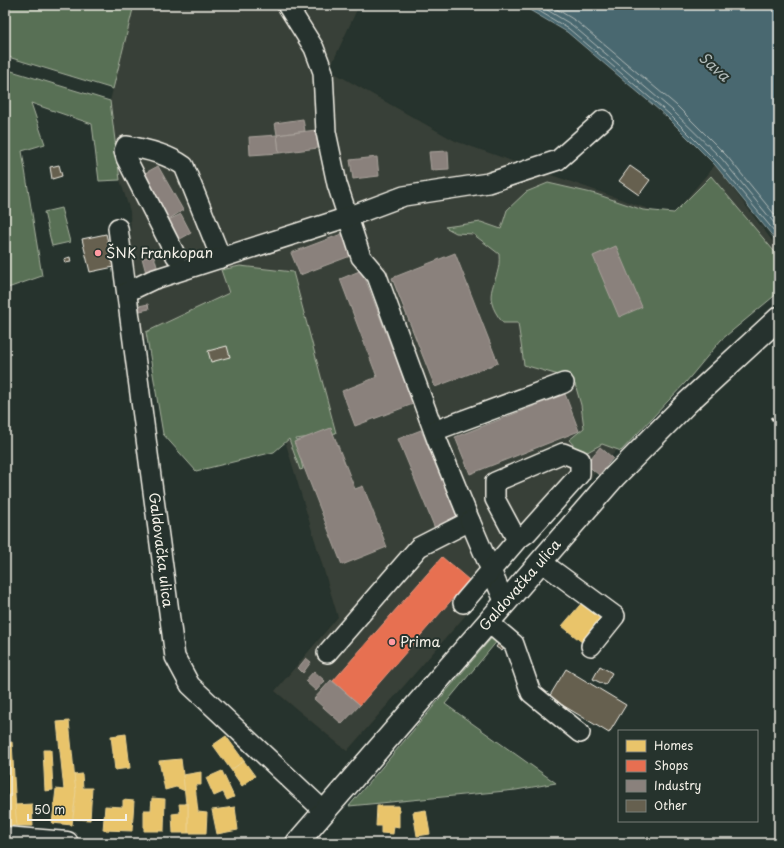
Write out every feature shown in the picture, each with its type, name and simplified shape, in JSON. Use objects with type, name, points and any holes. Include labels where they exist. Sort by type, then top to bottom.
[{"type":"main road","name":"Galdovačka ulica","points":[[297,843],[540,561],[650,439],[726,366],[779,318]]},
{"type":"main road","points":[[5,838],[67,843]]},
{"type":"lane","points":[[287,5],[314,48],[323,72],[326,132],[337,184],[361,257],[377,276],[434,431],[505,603]]},
{"type":"lane","points":[[127,292],[152,280],[348,217],[404,196],[488,183],[558,160],[603,120]]},
{"type":"lane","points":[[176,256],[126,158],[124,151],[126,146],[144,148],[175,159],[184,166],[221,258]]},
{"type":"lane","name":"Galdovačka ulica","points":[[118,228],[175,657],[190,685],[325,812]]},
{"type":"lane","points":[[434,431],[564,383]]},
{"type":"lane","points":[[464,603],[517,540],[527,533],[580,474],[580,460],[562,453],[495,482],[495,499],[517,540]]},
{"type":"lane","points":[[327,653],[419,547],[470,521]]},
{"type":"lane","points":[[540,561],[615,616],[591,646]]},
{"type":"lane","points":[[488,622],[514,644],[531,693],[580,732]]},
{"type":"path","points":[[771,417],[779,430]]},
{"type":"shaded area","points":[[134,5],[359,5],[329,70],[455,141],[671,217],[715,165],[779,250],[779,289],[710,351],[520,553],[347,751],[275,691],[338,617],[247,314],[140,342],[132,280],[130,211],[120,180],[110,101]]},
{"type":"green space","points":[[5,5],[134,5],[113,89],[5,56]]},
{"type":"green space","points":[[5,69],[110,101],[120,180],[99,181],[92,124],[31,103],[45,144],[22,151],[42,276],[5,289]]},
{"type":"green space","points":[[711,176],[779,257],[779,292],[721,340],[686,382],[621,451],[602,444],[582,455],[569,440],[584,428],[581,405],[575,384],[562,376],[524,365],[518,323],[503,323],[495,312],[491,295],[499,264],[499,254],[473,234],[456,233],[445,227],[481,222],[501,229],[507,210],[526,192],[548,183],[596,194],[643,210],[674,213]]},
{"type":"green space","points":[[61,208],[70,242],[52,246],[44,212]]},
{"type":"green space","points":[[240,266],[293,272],[336,433],[296,439],[303,469],[300,470],[289,439],[274,452],[196,471],[163,434],[146,332],[229,293],[221,270]]},
{"type":"green space","points":[[494,635],[498,640],[445,704],[556,783],[516,790],[349,806]]},
{"type":"water","name":"Sava","points":[[521,5],[779,5],[779,244],[715,165],[666,116],[567,32]]},
{"type":"building: Homes","points":[[585,599],[605,617],[583,643],[562,626]]},
{"type":"building: Homes","points":[[69,721],[76,791],[72,825],[52,823],[56,789],[64,790],[57,722]]},
{"type":"building: Homes","points":[[126,734],[130,768],[115,770],[111,736]]},
{"type":"building: Homes","points":[[226,736],[244,761],[231,770],[213,745]]},
{"type":"building: Homes","points":[[12,742],[15,794],[6,795],[5,743]]},
{"type":"building: Homes","points":[[43,750],[51,750],[53,790],[45,791]]},
{"type":"building: Homes","points":[[181,759],[185,791],[176,787],[165,790],[159,761]]},
{"type":"building: Homes","points":[[244,761],[255,776],[242,786],[231,770]]},
{"type":"building: Homes","points":[[222,771],[234,797],[227,800],[223,792],[214,796],[206,778]]},
{"type":"building: Homes","points":[[201,772],[201,785],[195,785],[198,812],[207,813],[206,833],[188,833],[188,804],[186,804],[183,775]]},
{"type":"building: Homes","points":[[82,774],[83,788],[92,788],[90,820],[73,819],[76,791],[74,775]]},
{"type":"building: Homes","points":[[15,794],[17,826],[5,825],[5,795]]},
{"type":"building: Homes","points":[[152,798],[165,799],[164,831],[144,831],[144,810],[151,810]]},
{"type":"building: Homes","points":[[123,800],[134,801],[132,831],[103,830],[105,806],[123,807]]},
{"type":"building: Homes","points":[[32,804],[33,826],[17,826],[15,805]]},
{"type":"building: Homes","points":[[179,804],[188,804],[188,833],[173,833],[172,814],[180,813]]},
{"type":"building: Homes","points":[[377,806],[399,806],[399,827],[394,826],[393,834],[381,833],[381,826],[376,826]]},
{"type":"building: Homes","points":[[235,807],[238,830],[217,834],[212,810]]},
{"type":"building: Homes","points":[[426,810],[430,834],[417,836],[413,812]]},
{"type":"building: Shops","name":"Prima","points":[[442,557],[469,580],[360,705],[333,681]]},
{"type":"building: Industry","points":[[303,119],[305,131],[277,135],[275,123]]},
{"type":"building: Industry","points":[[316,130],[318,148],[279,153],[277,135]]},
{"type":"building: Industry","points":[[277,135],[279,153],[250,155],[249,137]]},
{"type":"building: Industry","points":[[448,151],[449,169],[431,170],[429,152]]},
{"type":"building: Industry","points":[[377,157],[379,176],[353,179],[350,160]]},
{"type":"building: Industry","points":[[158,166],[183,210],[163,223],[138,177]]},
{"type":"building: Industry","points":[[181,214],[191,233],[173,243],[160,224]]},
{"type":"building: Industry","points":[[344,233],[353,255],[300,275],[291,253]]},
{"type":"building: Industry","points":[[616,246],[642,307],[619,317],[593,256]]},
{"type":"building: Industry","points":[[455,253],[498,363],[435,387],[392,278]]},
{"type":"building: Industry","points":[[154,256],[158,270],[146,273],[142,258]]},
{"type":"building: Industry","points":[[362,270],[413,404],[355,426],[342,391],[377,377],[340,279]]},
{"type":"building: Industry","points":[[148,304],[149,309],[140,311],[139,306]]},
{"type":"building: Industry","points":[[565,394],[579,431],[470,474],[455,437]]},
{"type":"building: Industry","points":[[331,428],[355,489],[363,486],[387,547],[342,565],[294,442]]},
{"type":"building: Industry","points":[[421,430],[459,521],[436,531],[398,439]]},
{"type":"building: Industry","points":[[600,447],[613,458],[599,475],[586,464]]},
{"type":"building: Industry","points":[[306,658],[311,662],[303,673],[298,668]]},
{"type":"building: Industry","points":[[314,671],[325,681],[316,691],[305,681]]},
{"type":"building: Industry","points":[[331,680],[360,705],[342,724],[314,699]]},
{"type":"building: Other","points":[[59,165],[62,176],[52,179],[50,167]]},
{"type":"building: Other","points":[[630,166],[650,180],[639,195],[619,181]]},
{"type":"building: Other","name":"ŠNK Frankopan","points":[[106,234],[114,267],[90,272],[82,239]]},
{"type":"building: Other","points":[[70,257],[71,262],[65,263],[64,259]]},
{"type":"building: Other","points":[[227,346],[230,357],[211,362],[208,351]]},
{"type":"building: Other","points":[[501,640],[507,644],[502,651],[496,647]]},
{"type":"building: Other","points":[[600,666],[612,673],[605,685],[593,679]]},
{"type":"building: Other","points":[[566,669],[626,705],[609,733],[549,697]]},
{"type":"place","name":"ŠNK Frankopan","points":[[98,253]]},
{"type":"place","name":"Prima","points":[[392,642]]}]
